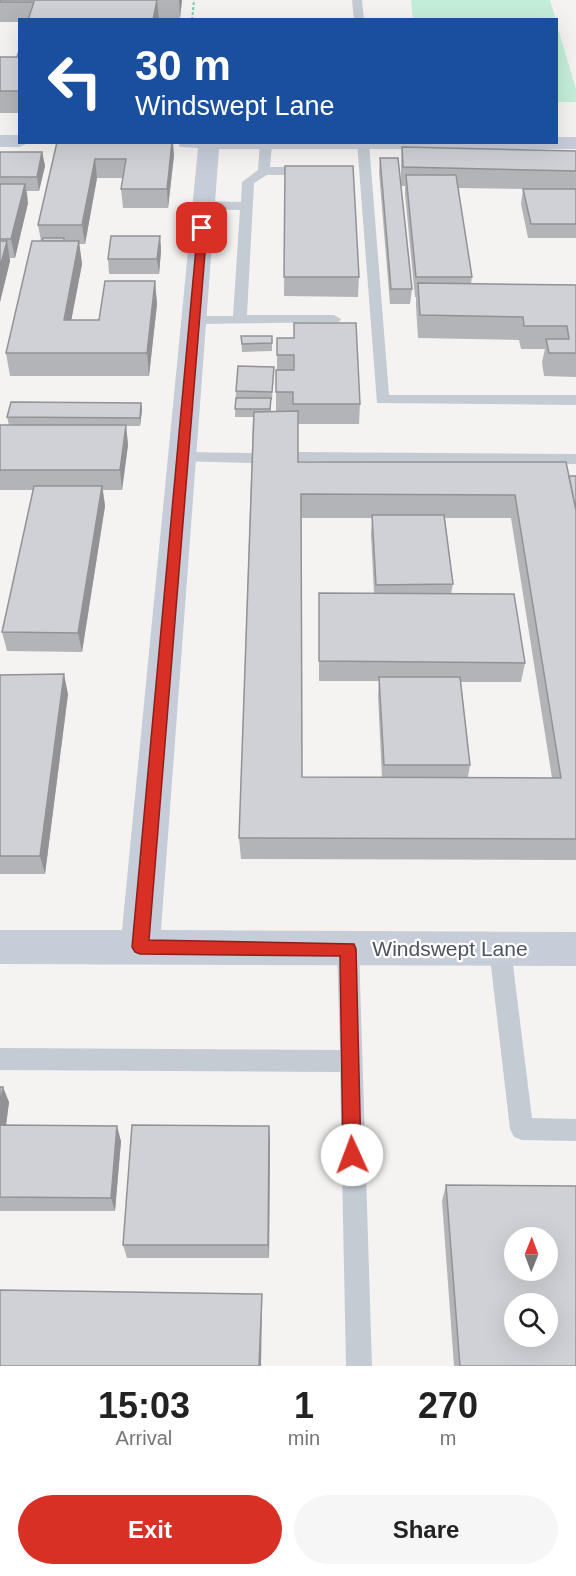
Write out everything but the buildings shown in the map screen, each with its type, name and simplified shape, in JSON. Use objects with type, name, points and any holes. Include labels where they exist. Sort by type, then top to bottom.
[{"type":"street","points":[[0,141],[18,141]]},
{"type":"street","points":[[558,143],[576,143]]},
{"type":"street","points":[[140,947],[209,144]]},
{"type":"street","name":"Windswept Lane","points":[[0,947],[576,949]]},
{"type":"lane","points":[[357,0],[359,18]]},
{"type":"lane","points":[[264,171],[266,144]]},
{"type":"lane","points":[[363,144],[382,400],[576,400]]},
{"type":"lane","points":[[240,320],[248,182],[264,171],[321,171]]},
{"type":"lane","points":[[204,206],[247,206]]},
{"type":"lane","points":[[194,320],[334,319]]},
{"type":"lane","points":[[182,458],[253,458]]},
{"type":"lane","points":[[298,458],[576,459]]},
{"type":"lane","points":[[348,949],[358,1366]]},
{"type":"lane","points":[[500,949],[522,1129],[576,1130]]},
{"type":"lane","points":[[0,1059],[350,1061]]},
{"type":"path","points":[[192,18],[194,0]]},
{"type":"green space","points":[[411,0],[550,0],[556,18],[413,18]]},
{"type":"green space","points":[[558,29],[576,89],[576,102],[558,102]]},
{"type":"route","points":[[202,228],[140,947],[348,949],[352,1155]]}]
